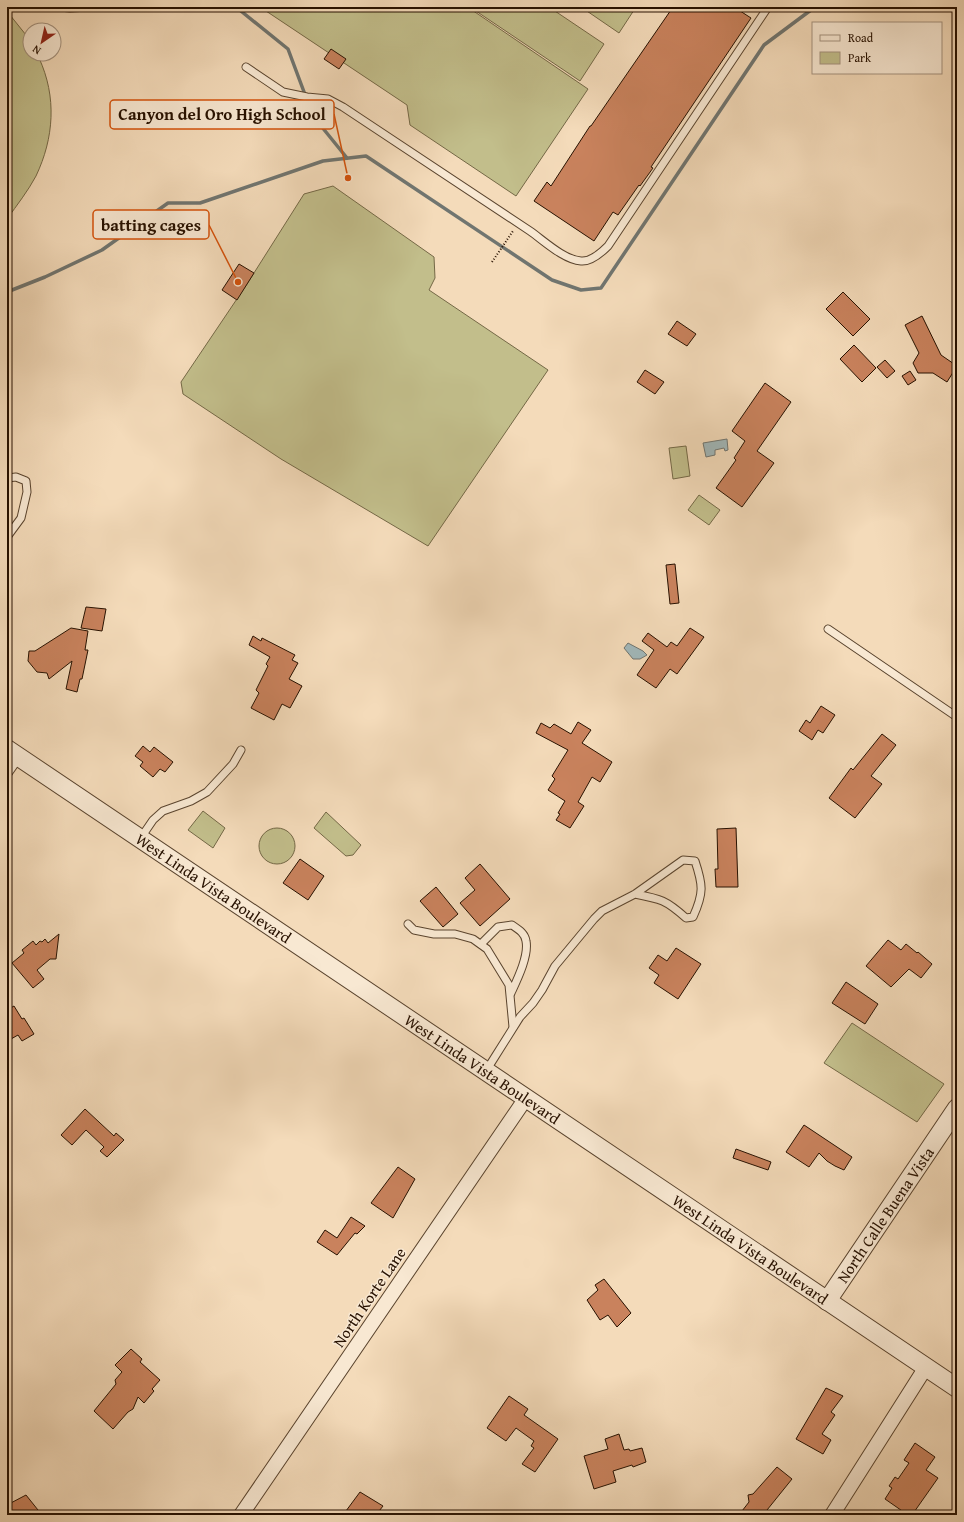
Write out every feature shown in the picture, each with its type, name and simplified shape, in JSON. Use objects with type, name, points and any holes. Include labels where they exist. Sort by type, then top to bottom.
[{"type":"street","name":"West Linda Vista Boulevard","points":[[13,753],[957,1388]]},
{"type":"street","name":"North Korte Lane","points":[[241,1515],[526,1098]]},
{"type":"street","name":"North Calle Buena Vista","points":[[827,1301],[957,1108]]},
{"type":"street","points":[[832,1515],[926,1367]]},
{"type":"lane","points":[[60,7],[89,7]]},
{"type":"lane","points":[[246,67],[283,92],[307,97],[328,99],[343,107],[560,252],[571,259],[582,261],[589,260],[600,254],[608,246],[768,7]]},
{"type":"lane","points":[[7,478],[16,477],[26,481],[27,492],[21,518],[7,537]]},
{"type":"lane","points":[[828,628],[957,717]]},
{"type":"lane","points":[[140,839],[153,820],[164,811],[191,801],[207,792],[233,764],[241,750]]},
{"type":"lane","points":[[7,775],[13,753]]},
{"type":"lane","points":[[485,1071],[520,1017],[537,997],[555,966],[594,919],[602,911],[635,894],[683,860],[695,861],[701,879],[700,901],[693,917],[686,918],[671,904],[658,898],[635,894]]},
{"type":"lane","points":[[408,924],[414,930],[434,934],[455,934],[474,939],[488,949],[510,985],[513,1028]]},
{"type":"lane","points":[[480,944],[498,927],[512,925],[521,931],[526,941],[525,954],[519,976],[511,993]]},
{"type":"path","points":[[492,262],[512,232]]},
{"type":"green space","points":[[260,7],[549,7],[604,44],[580,81],[473,9],[472,10],[588,89],[516,196],[410,125],[407,105]]},
{"type":"green space","points":[[581,7],[636,7],[619,33]]},
{"type":"green space","points":[[7,12],[22,30],[22,62],[41,62],[49,88],[51,117],[47,147],[36,176],[26,193],[7,219]]},
{"type":"green space","points":[[333,186],[434,257],[435,278],[429,290],[548,370],[428,546],[281,459],[183,394],[181,382],[247,284],[304,194]]},
{"type":"green space","points":[[686,446],[690,476],[673,479],[669,448]]},
{"type":"green space","points":[[699,495],[720,510],[709,525],[688,510]]},
{"type":"green space","points":[[203,811],[225,828],[213,848],[188,830]]},
{"type":"green space","points":[[326,812],[361,845],[353,855],[346,856],[314,828]]},
{"type":"green space","points":[[281,828],[290,833],[294,839],[294,853],[290,859],[281,864],[273,864],[264,859],[260,853],[259,842],[264,833],[270,829]]},
{"type":"green space","points":[[852,1023],[944,1084],[917,1122],[824,1063]]},
{"type":"water","points":[[727,439],[728,450],[725,451],[724,448],[715,450],[715,455],[706,457],[703,443]]},
{"type":"water","points":[[628,643],[643,651],[647,655],[640,659],[633,659],[624,648]]},
{"type":"building","points":[[673,7],[734,7],[751,18],[651,167],[653,168],[618,215],[613,212],[594,241],[534,201],[547,182],[551,186],[590,126]]},
{"type":"building","points":[[331,49],[346,59],[339,69],[324,59]]},
{"type":"building","points":[[239,264],[254,273],[237,300],[222,290]]},
{"type":"building","points":[[843,292],[870,319],[853,336],[826,309]]},
{"type":"building","points":[[922,316],[941,355],[957,366],[947,382],[933,373],[918,373],[913,363],[919,353],[905,325]]},
{"type":"building","points":[[677,321],[696,334],[687,346],[668,334]]},
{"type":"building","points":[[854,345],[876,368],[862,382],[840,359]]},
{"type":"building","points":[[885,360],[895,371],[887,378],[877,367]]},
{"type":"building","points":[[645,370],[664,382],[655,394],[637,382]]},
{"type":"building","points":[[910,371],[916,380],[908,385],[902,376]]},
{"type":"building","points":[[765,383],[791,402],[757,451],[774,463],[742,507],[716,488],[736,460],[734,458],[745,441],[732,431]]},
{"type":"building","points":[[675,564],[679,603],[670,604],[666,565]]},
{"type":"building","points":[[86,607],[106,609],[102,631],[81,628]]},
{"type":"building","points":[[71,628],[88,631],[85,650],[88,650],[82,679],[80,679],[77,692],[66,689],[72,661],[49,679],[47,673],[37,672],[28,661],[29,651],[35,651]]},
{"type":"building","points":[[690,628],[704,637],[677,674],[670,669],[656,688],[637,675],[654,650],[642,641],[648,633],[667,647],[671,642],[677,646]]},
{"type":"building","points":[[253,636],[261,641],[262,638],[295,655],[292,660],[298,663],[289,679],[302,686],[290,708],[282,704],[274,720],[251,708],[259,693],[256,690],[268,666],[266,664],[270,657],[249,645]]},
{"type":"building","points":[[821,706],[835,715],[823,733],[818,730],[812,740],[799,731],[806,720],[810,723]]},
{"type":"building","points":[[578,722],[591,730],[582,743],[612,762],[600,782],[592,777],[578,802],[584,806],[570,828],[556,820],[565,801],[548,790],[555,779],[552,776],[568,750],[536,733],[541,723],[550,728],[554,724],[571,734]]},
{"type":"building","points":[[882,734],[896,745],[871,776],[882,784],[855,818],[829,798],[851,768],[853,770]]},
{"type":"building","points":[[143,746],[150,752],[154,747],[173,762],[165,772],[160,769],[153,777],[140,766],[143,762],[135,756]]},
{"type":"building","points":[[736,828],[738,887],[716,887],[715,869],[718,869],[717,829]]},
{"type":"building","points":[[300,859],[324,876],[308,900],[283,883]]},
{"type":"building","points":[[480,864],[510,899],[480,926],[460,903],[475,890],[465,878]]},
{"type":"building","points":[[436,887],[458,914],[443,927],[420,901]]},
{"type":"building","points":[[59,934],[56,959],[50,959],[37,970],[44,979],[33,988],[12,963],[24,953],[22,950],[33,941],[36,945],[45,939],[48,943]]},
{"type":"building","points":[[888,940],[901,950],[906,944],[932,964],[921,978],[909,969],[891,987],[866,966]]},
{"type":"building","points":[[676,948],[701,964],[678,999],[654,983],[659,975],[649,968],[658,955],[667,961]]},
{"type":"building","points":[[846,982],[878,1004],[865,1024],[832,1003]]},
{"type":"building","points":[[14,1006],[34,1034],[22,1041],[18,1035],[11,1039],[7,1032],[7,1010]]},
{"type":"building","points":[[85,1109],[114,1136],[116,1133],[124,1140],[107,1157],[100,1151],[104,1147],[86,1130],[72,1145],[61,1135]]},
{"type":"building","points":[[804,1125],[852,1157],[844,1170],[827,1161],[819,1153],[809,1167],[786,1152]]},
{"type":"building","points":[[736,1149],[771,1162],[768,1170],[733,1158]]},
{"type":"building","points":[[398,1167],[415,1179],[393,1218],[371,1203]]},
{"type":"building","points":[[351,1217],[365,1226],[357,1234],[355,1233],[337,1255],[317,1242],[325,1230],[337,1238]]},
{"type":"building","points":[[604,1279],[631,1313],[617,1327],[608,1315],[600,1320],[587,1300],[598,1290],[595,1285]]},
{"type":"building","points":[[131,1349],[142,1359],[140,1362],[160,1380],[152,1389],[154,1391],[144,1403],[138,1397],[133,1409],[128,1412],[113,1429],[94,1411],[116,1384],[115,1380],[122,1372],[115,1365]]},
{"type":"building","points":[[826,1388],[843,1396],[831,1412],[835,1415],[822,1434],[831,1440],[823,1454],[796,1439]]},
{"type":"building","points":[[509,1396],[528,1409],[524,1415],[558,1439],[535,1472],[522,1464],[534,1448],[531,1446],[534,1441],[516,1428],[506,1441],[487,1428]]},
{"type":"building","points":[[619,1434],[624,1450],[629,1449],[630,1451],[642,1448],[646,1462],[633,1467],[632,1465],[613,1471],[616,1482],[594,1489],[584,1456],[608,1449],[605,1439]]},
{"type":"building","points":[[915,1443],[935,1457],[926,1470],[938,1478],[912,1515],[908,1515],[885,1499],[892,1488],[889,1486],[895,1477],[898,1479],[909,1463],[904,1460]]},
{"type":"building","points":[[777,1467],[792,1479],[763,1515],[747,1515],[742,1511],[749,1502],[748,1495],[753,1494]]},
{"type":"building","points":[[360,1492],[383,1506],[376,1515],[343,1515]]},
{"type":"building","points":[[26,1495],[42,1515],[10,1515],[7,1510],[7,1505]]},
{"type":"waterway","points":[[236,7],[288,49],[313,116],[347,158]]},
{"type":"waterway","points":[[7,292],[45,277],[102,250],[168,203],[200,203],[323,161],[366,156],[552,280],[581,290],[601,288],[764,45],[815,7]]},
{"type":"place","name":"Canyon del Oro High School","points":[[348,178]]},
{"type":"place","name":"batting cages","points":[[238,282]]}]
